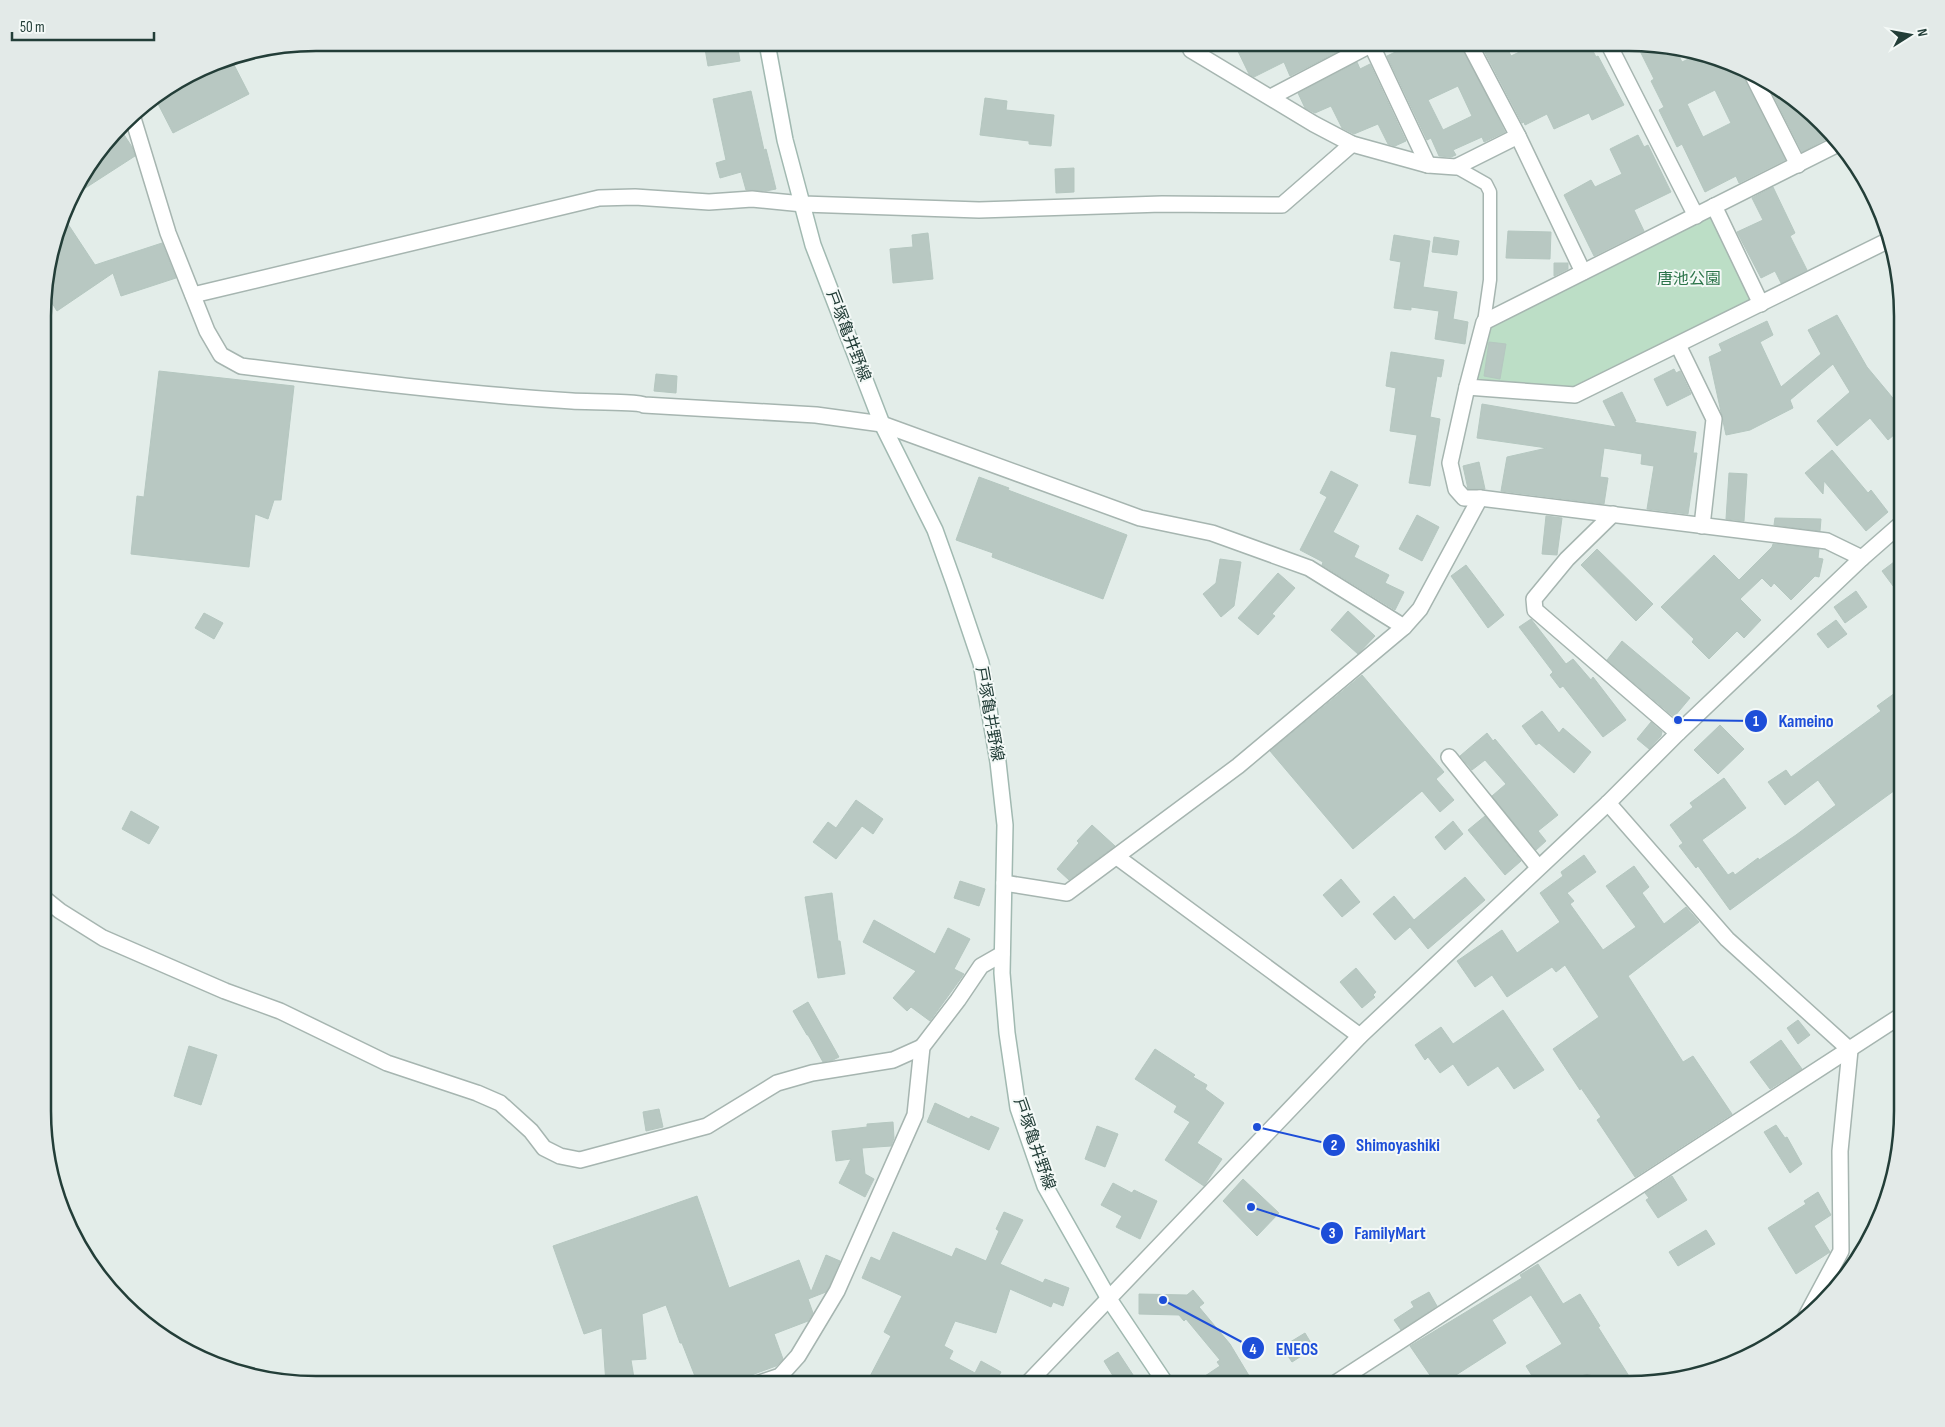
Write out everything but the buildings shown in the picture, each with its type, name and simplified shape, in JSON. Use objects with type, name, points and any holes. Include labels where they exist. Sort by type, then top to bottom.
[{"type":"street","name":"戸塚亀井野線","points":[[768,51],[785,140],[813,245],[882,424],[935,530],[981,663],[998,762],[1004,825],[1002,954],[1007,1033],[1018,1108],[1045,1186],[1109,1299],[1161,1376]]},
{"type":"street","points":[[1193,51],[1314,124],[1352,144],[1428,165],[1456,167],[1486,184],[1490,192],[1490,280],[1484,322],[1450,463],[1456,489],[1464,498],[1480,498],[1827,541],[1862,558]]},
{"type":"street","points":[[1271,97],[1359,51]]},
{"type":"street","points":[[1375,51],[1428,165]]},
{"type":"street","points":[[1472,51],[1518,136],[1583,272]]},
{"type":"street","points":[[1612,51],[1696,216]]},
{"type":"street","points":[[1758,85],[1798,165]]},
{"type":"street","points":[[135,123],[168,233],[207,331],[221,355],[241,366],[517,397],[614,404],[639,402],[644,405],[816,415],[882,424],[1140,518],[1212,533],[1310,568],[1404,627]]},
{"type":"street","points":[[1456,167],[1518,136]]},
{"type":"street","points":[[193,296],[599,198],[636,197],[709,202],[752,199],[803,204],[979,210],[1162,204],[1282,205],[1352,144]]},
{"type":"street","points":[[1484,322],[1833,147]]},
{"type":"street","points":[[1714,206],[1761,304]]},
{"type":"street","points":[[1467,387],[1575,395],[1883,243]]},
{"type":"street","points":[[1678,345],[1714,419],[1702,526]]},
{"type":"street","points":[[1004,883],[1067,894],[1238,766],[1404,627],[1420,609],[1480,498]]},
{"type":"street","points":[[1612,514],[1568,559],[1534,599],[1535,610],[1678,733]]},
{"type":"street","points":[[1035,1376],[1360,1036],[1608,803],[1678,733],[1862,558],[1894,530]]},
{"type":"street","points":[[1449,757],[1538,867]]},
{"type":"street","points":[[1608,803],[1727,939],[1850,1050]]},
{"type":"street","points":[[1117,857],[1360,1036]]},
{"type":"street","points":[[51,903],[102,938],[280,1011],[387,1063],[500,1102],[526,1126],[544,1148],[560,1156],[580,1160],[707,1126],[777,1082],[893,1060],[922,1047],[981,966],[1002,954]]},
{"type":"street","points":[[1346,1376],[1894,1021]]},
{"type":"street","points":[[780,1376],[798,1356],[837,1291],[915,1114],[922,1047]]},
{"type":"street","points":[[1816,1298],[1842,1251],[1840,1151],[1850,1050]]},
{"type":"green space","name":"唐池公園","points":[[1711,216],[1753,300],[1574,387],[1477,381],[1490,327]]},
{"type":"place","name":"Kameino","points":[[1678,720]]},
{"type":"place","name":"Shimoyashiki","points":[[1257,1127]]},
{"type":"place","name":"FamilyMart","points":[[1251,1207]]},
{"type":"place","name":"ENEOS","points":[[1163,1300]]}]
